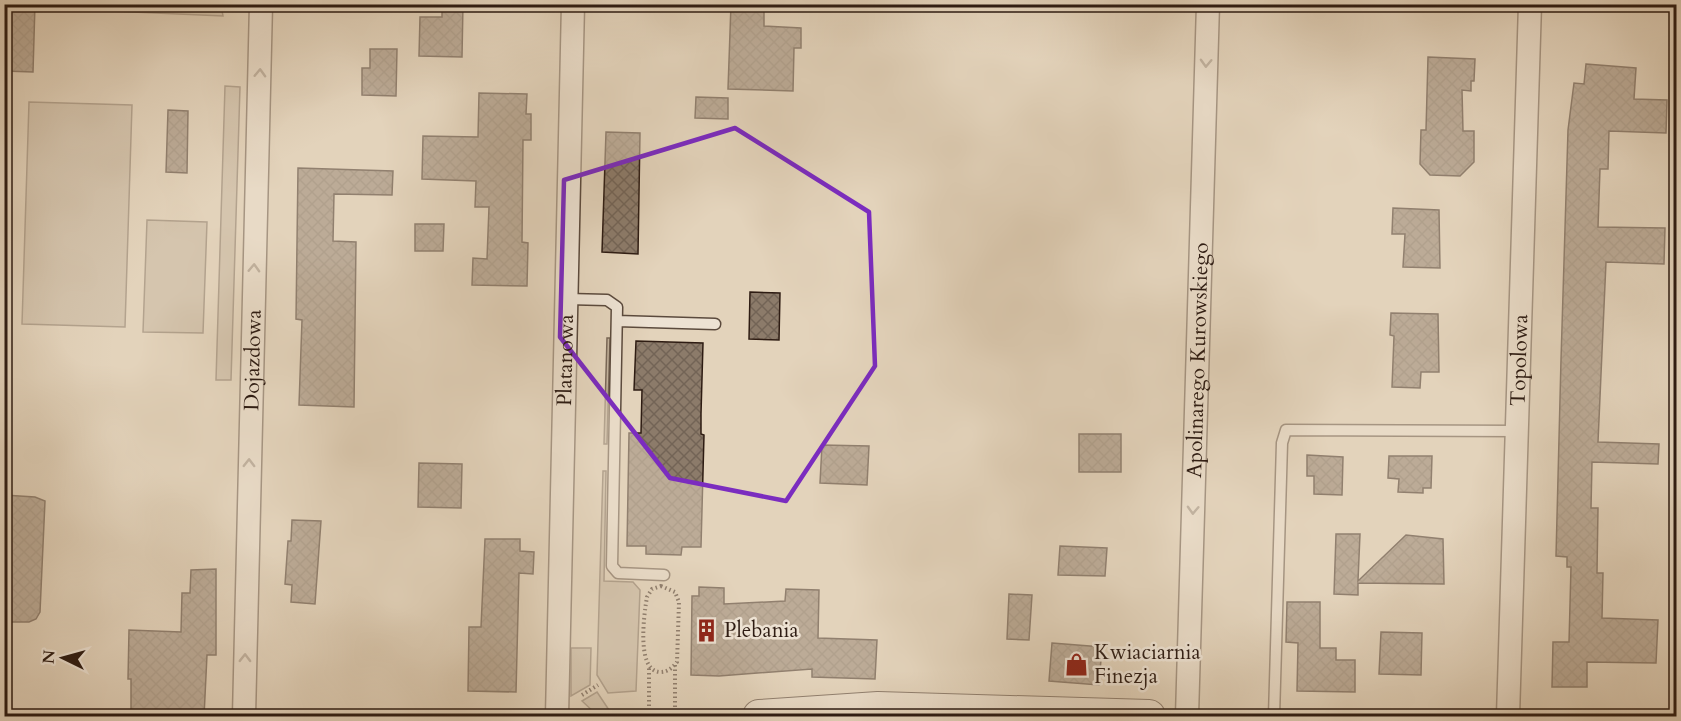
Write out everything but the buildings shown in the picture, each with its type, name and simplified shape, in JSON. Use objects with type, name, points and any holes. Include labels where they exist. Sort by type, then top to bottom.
[{"type":"street","name":"Dojazdowa","points":[[244,717],[261,4]]},
{"type":"street","name":"Platanowa","points":[[557,717],[573,4]]},
{"type":"street","name":"Apolinarego Kurowskiego","points":[[1186,717],[1208,4]]},
{"type":"street","name":"Topolowa","points":[[1508,717],[1530,4]]},
{"type":"street","points":[[759,717],[878,708],[1149,717]]},
{"type":"lane","points":[[567,299],[612,301],[617,307],[611,561],[618,573],[664,575]]},
{"type":"lane","points":[[617,321],[715,324]]},
{"type":"lane","points":[[1274,717],[1282,443],[1286,430],[1290,428],[1517,430]]},
{"type":"path","points":[[649,715],[649,667],[644,657],[646,602],[652,590],[661,586],[675,592],[679,602],[675,710]]},
{"type":"path","points":[[649,667],[655,671],[665,671],[675,664]]},
{"type":"path","points":[[575,699],[598,685]]},
{"type":"highlighted area","points":[[735,128],[869,212],[875,366],[786,501],[670,478],[560,337],[564,180]]},
{"type":"shaded area","points":[[110,5],[221,5],[223,16],[110,11]]},
{"type":"shaded area","points":[[225,86],[240,87],[231,380],[216,380]]},
{"type":"shaded area","points":[[29,102],[132,105],[125,327],[22,324]]},
{"type":"shaded area","points":[[147,220],[207,222],[203,333],[143,332]]},
{"type":"shaded area","points":[[607,338],[610,338],[607,444],[604,444]]},
{"type":"shaded area","points":[[603,471],[606,471],[604,581],[633,582],[640,590],[636,691],[608,693],[597,675]]},
{"type":"shaded area","points":[[571,648],[591,648],[590,685],[571,696]]},
{"type":"shaded area","points":[[597,692],[613,716],[597,715],[582,701]]},
{"type":"place","name":"Plebania","points":[[706,630]]},
{"type":"place","name":"Kwiaciarnia Finezja","points":[[1076,664]]}]
